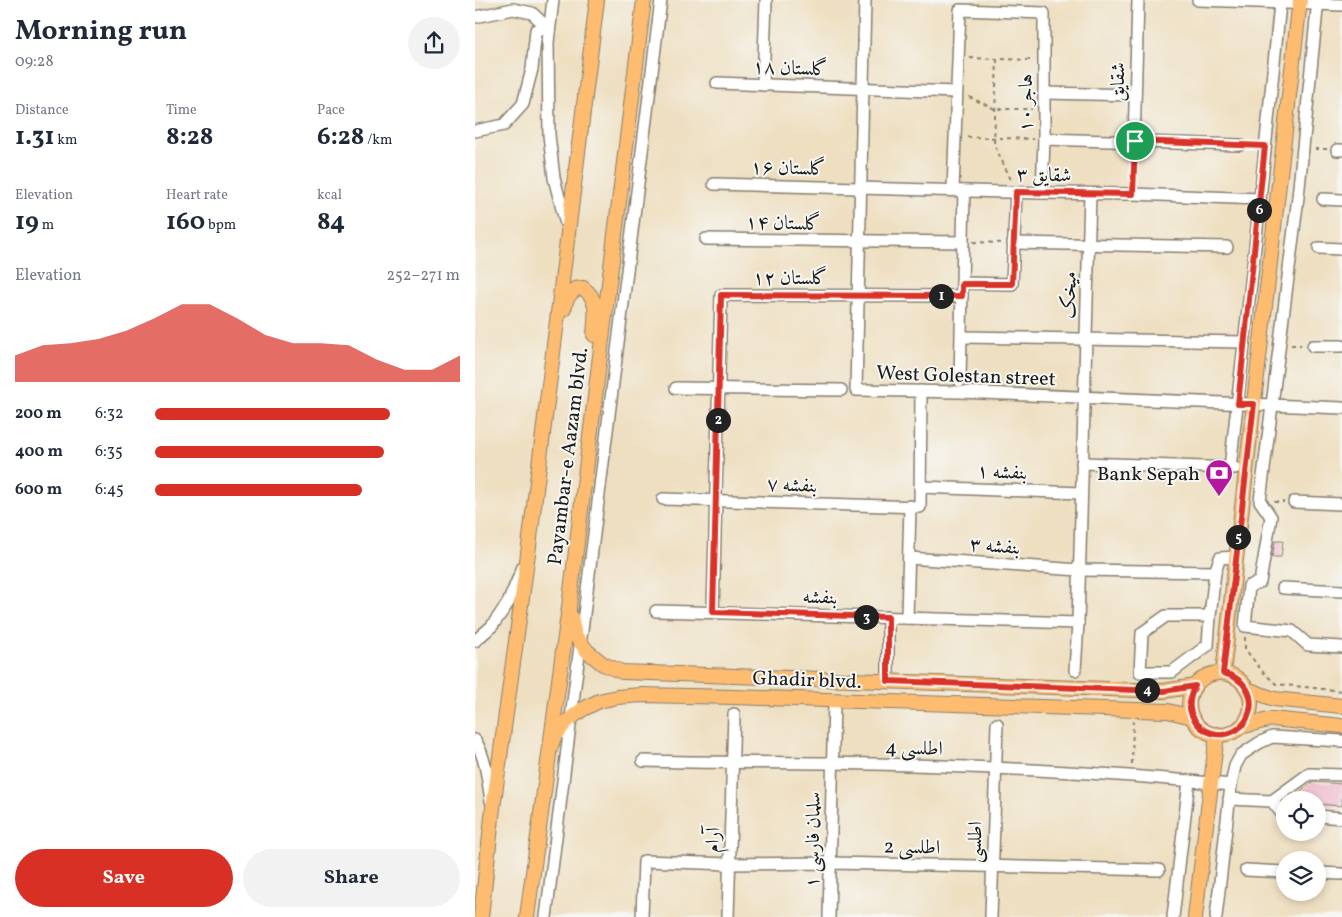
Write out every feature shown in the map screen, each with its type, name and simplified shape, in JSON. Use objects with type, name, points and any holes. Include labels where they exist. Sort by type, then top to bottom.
[{"type":"main road","name":"Payambar-e Aazam blvd.","points":[[481,917],[493,808],[529,554],[556,342],[597,0]]},
{"type":"main road","name":"Payambar-e Aazam blvd.","points":[[527,917],[569,607],[644,0]]},
{"type":"main road","points":[[1223,673],[1299,2]]},
{"type":"main road","points":[[556,342],[567,298],[575,289],[583,288],[590,293],[595,302],[593,410]]},
{"type":"main road","name":"Ghadir blvd.","points":[[569,607],[575,635],[587,651],[603,664],[622,672],[1164,691],[1195,686]]},
{"type":"main road","points":[[641,673],[634,677],[631,684],[634,692],[641,696]]},
{"type":"main road","points":[[1223,673],[1231,675],[1244,684],[1251,706],[1245,721],[1233,732],[1225,734],[1209,733],[1202,729],[1192,717],[1189,701],[1191,693],[1200,680],[1207,676],[1223,673]]},
{"type":"main road","points":[[1247,689],[1274,699],[1342,706]]},
{"type":"main road","name":"Ghadir blvd.","points":[[547,766],[553,739],[571,718],[583,708],[599,701],[617,697],[735,697],[1168,711],[1192,717]]},
{"type":"main road","points":[[1240,727],[1272,719],[1342,726]]},
{"type":"main road","points":[[1195,917],[1217,734]]},
{"type":"street","points":[[553,0],[548,42],[549,135],[555,178],[569,234]]},
{"type":"street","points":[[546,917],[661,0]]},
{"type":"street","points":[[763,85],[766,0]]},
{"type":"street","name":"West Golestan street","points":[[865,0],[856,390],[1342,408]]},
{"type":"street","points":[[960,381],[963,242],[955,136],[960,10],[1008,12],[1009,0]]},
{"type":"street","name":"شقایق","points":[[1135,141],[1138,0]]},
{"type":"street","points":[[1198,0],[1280,4],[1318,2],[1342,5]]},
{"type":"street","points":[[1318,2],[1304,148],[1260,501],[1271,517],[1260,582],[1249,586],[1245,626],[1292,631],[1308,644],[1342,647]]},
{"type":"street","points":[[1230,468],[1280,4]]},
{"type":"street","points":[[475,17],[513,9],[532,13],[549,29]]},
{"type":"street","name":"هاجر ۱۰","points":[[1008,12],[1044,13],[1042,193]]},
{"type":"street","points":[[475,131],[504,125],[523,104],[533,69],[535,30],[549,29]]},
{"type":"street","name":"گلستان ۱۸","points":[[717,83],[956,92]]},
{"type":"street","points":[[1044,93],[1135,95]]},
{"type":"street","points":[[1044,139],[1240,145]]},
{"type":"street","name":"گلستان ۱۶","points":[[714,184],[959,190]]},
{"type":"street","name":"شقایق ۳","points":[[959,190],[1260,199]]},
{"type":"street","points":[[962,284],[1012,284],[1016,192]]},
{"type":"street","name":"میخک","points":[[1084,398],[1090,194]]},
{"type":"street","points":[[1323,199],[1342,200]]},
{"type":"street","name":"گلستان ۱۴","points":[[706,239],[963,242]]},
{"type":"street","points":[[1013,243],[1227,247]]},
{"type":"street","points":[[1319,248],[1342,249]]},
{"type":"street","name":"گلستان ۱۲","points":[[719,388],[721,295],[962,296]]},
{"type":"street","points":[[962,337],[1244,342]]},
{"type":"street","points":[[1313,346],[1342,346]]},
{"type":"street","points":[[676,388],[841,390]]},
{"type":"street","points":[[713,612],[719,388]]},
{"type":"street","points":[[907,618],[909,558],[915,506],[920,487],[921,391]]},
{"type":"street","points":[[1075,670],[1084,398]]},
{"type":"street","points":[[1082,463],[1247,468]]},
{"type":"street","name":"بنفشه ۱","points":[[920,487],[1081,494]]},
{"type":"street","name":"بنفشه ۷","points":[[663,499],[915,506]]},
{"type":"street","points":[[1243,501],[1260,501]]},
{"type":"street","points":[[1294,502],[1342,504]]},
{"type":"street","points":[[475,641],[492,626],[508,603],[529,554]]},
{"type":"street","points":[[1210,616],[1166,616],[1142,633],[1141,672],[1172,672],[1209,645],[1215,572],[1221,558],[1236,557]]},
{"type":"street","name":"بنفشه ۳","points":[[909,558],[1079,570],[1215,572]]},
{"type":"street","points":[[1283,588],[1342,591]]},
{"type":"street","name":"بنفشه","points":[[656,611],[1078,622]]},
{"type":"street","points":[[888,617],[888,681]]},
{"type":"street","name":"سلمان فارسی ۱","points":[[829,917],[833,701]]},
{"type":"street","name":"آرام","points":[[728,917],[734,714]]},
{"type":"street","name":"اطلسی","points":[[991,917],[997,724]]},
{"type":"street","points":[[1216,917],[1231,784],[1235,766],[1241,755],[1259,743],[1273,737],[1342,741]]},
{"type":"street","points":[[475,740],[486,771],[493,808]]},
{"type":"street","name":"اطلسی 4","points":[[643,761],[996,768],[1231,784]]},
{"type":"street","points":[[1229,800],[1272,801],[1309,774],[1342,775]]},
{"type":"street","points":[[1173,917],[1189,781]]},
{"type":"street","points":[[1272,801],[1276,806]]},
{"type":"street","points":[[1326,817],[1342,818]]},
{"type":"street","name":"اطلسی 2","points":[[642,917],[644,860],[730,864],[831,863],[1159,870]]},
{"type":"street","points":[[1247,870],[1276,872]]},
{"type":"street","points":[[1326,873],[1342,874]]},
{"type":"path","points":[[958,57],[1044,61]]},
{"type":"path","points":[[997,59],[994,144],[1016,192]]},
{"type":"path","points":[[956,92],[995,109],[1044,110]]},
{"type":"path","points":[[955,136],[1044,139]]},
{"type":"path","points":[[1133,194],[1135,141]]},
{"type":"path","points":[[1304,148],[1340,150]]},
{"type":"path","points":[[963,242],[1013,243]]},
{"type":"path","points":[[1279,344],[1313,346]]},
{"type":"path","points":[[1260,501],[1294,502]]},
{"type":"path","points":[[1245,626],[1245,649],[1262,671],[1276,684],[1342,691]]},
{"type":"path","points":[[1132,776],[1134,710]]},
{"type":"building","points":[[1275,541],[1283,541],[1281,557],[1272,557]]},
{"type":"building","points":[[1312,782],[1342,784],[1342,806],[1326,805],[1326,791],[1302,791]]},
{"type":"place","name":"Bank Sepah","points":[[1219,497]]},
{"type":"route","points":[[1135,141],[1265,146],[1238,404],[1254,404],[1223,673],[1238,679],[1248,691],[1251,706],[1249,714],[1240,727],[1233,732],[1225,734],[1209,733],[1202,729],[1192,717],[1190,709],[1189,701],[1195,686],[1164,691],[888,681],[888,617],[713,612],[721,295],[962,296],[962,284],[1012,284],[1016,192],[1133,194],[1135,141]]}]
